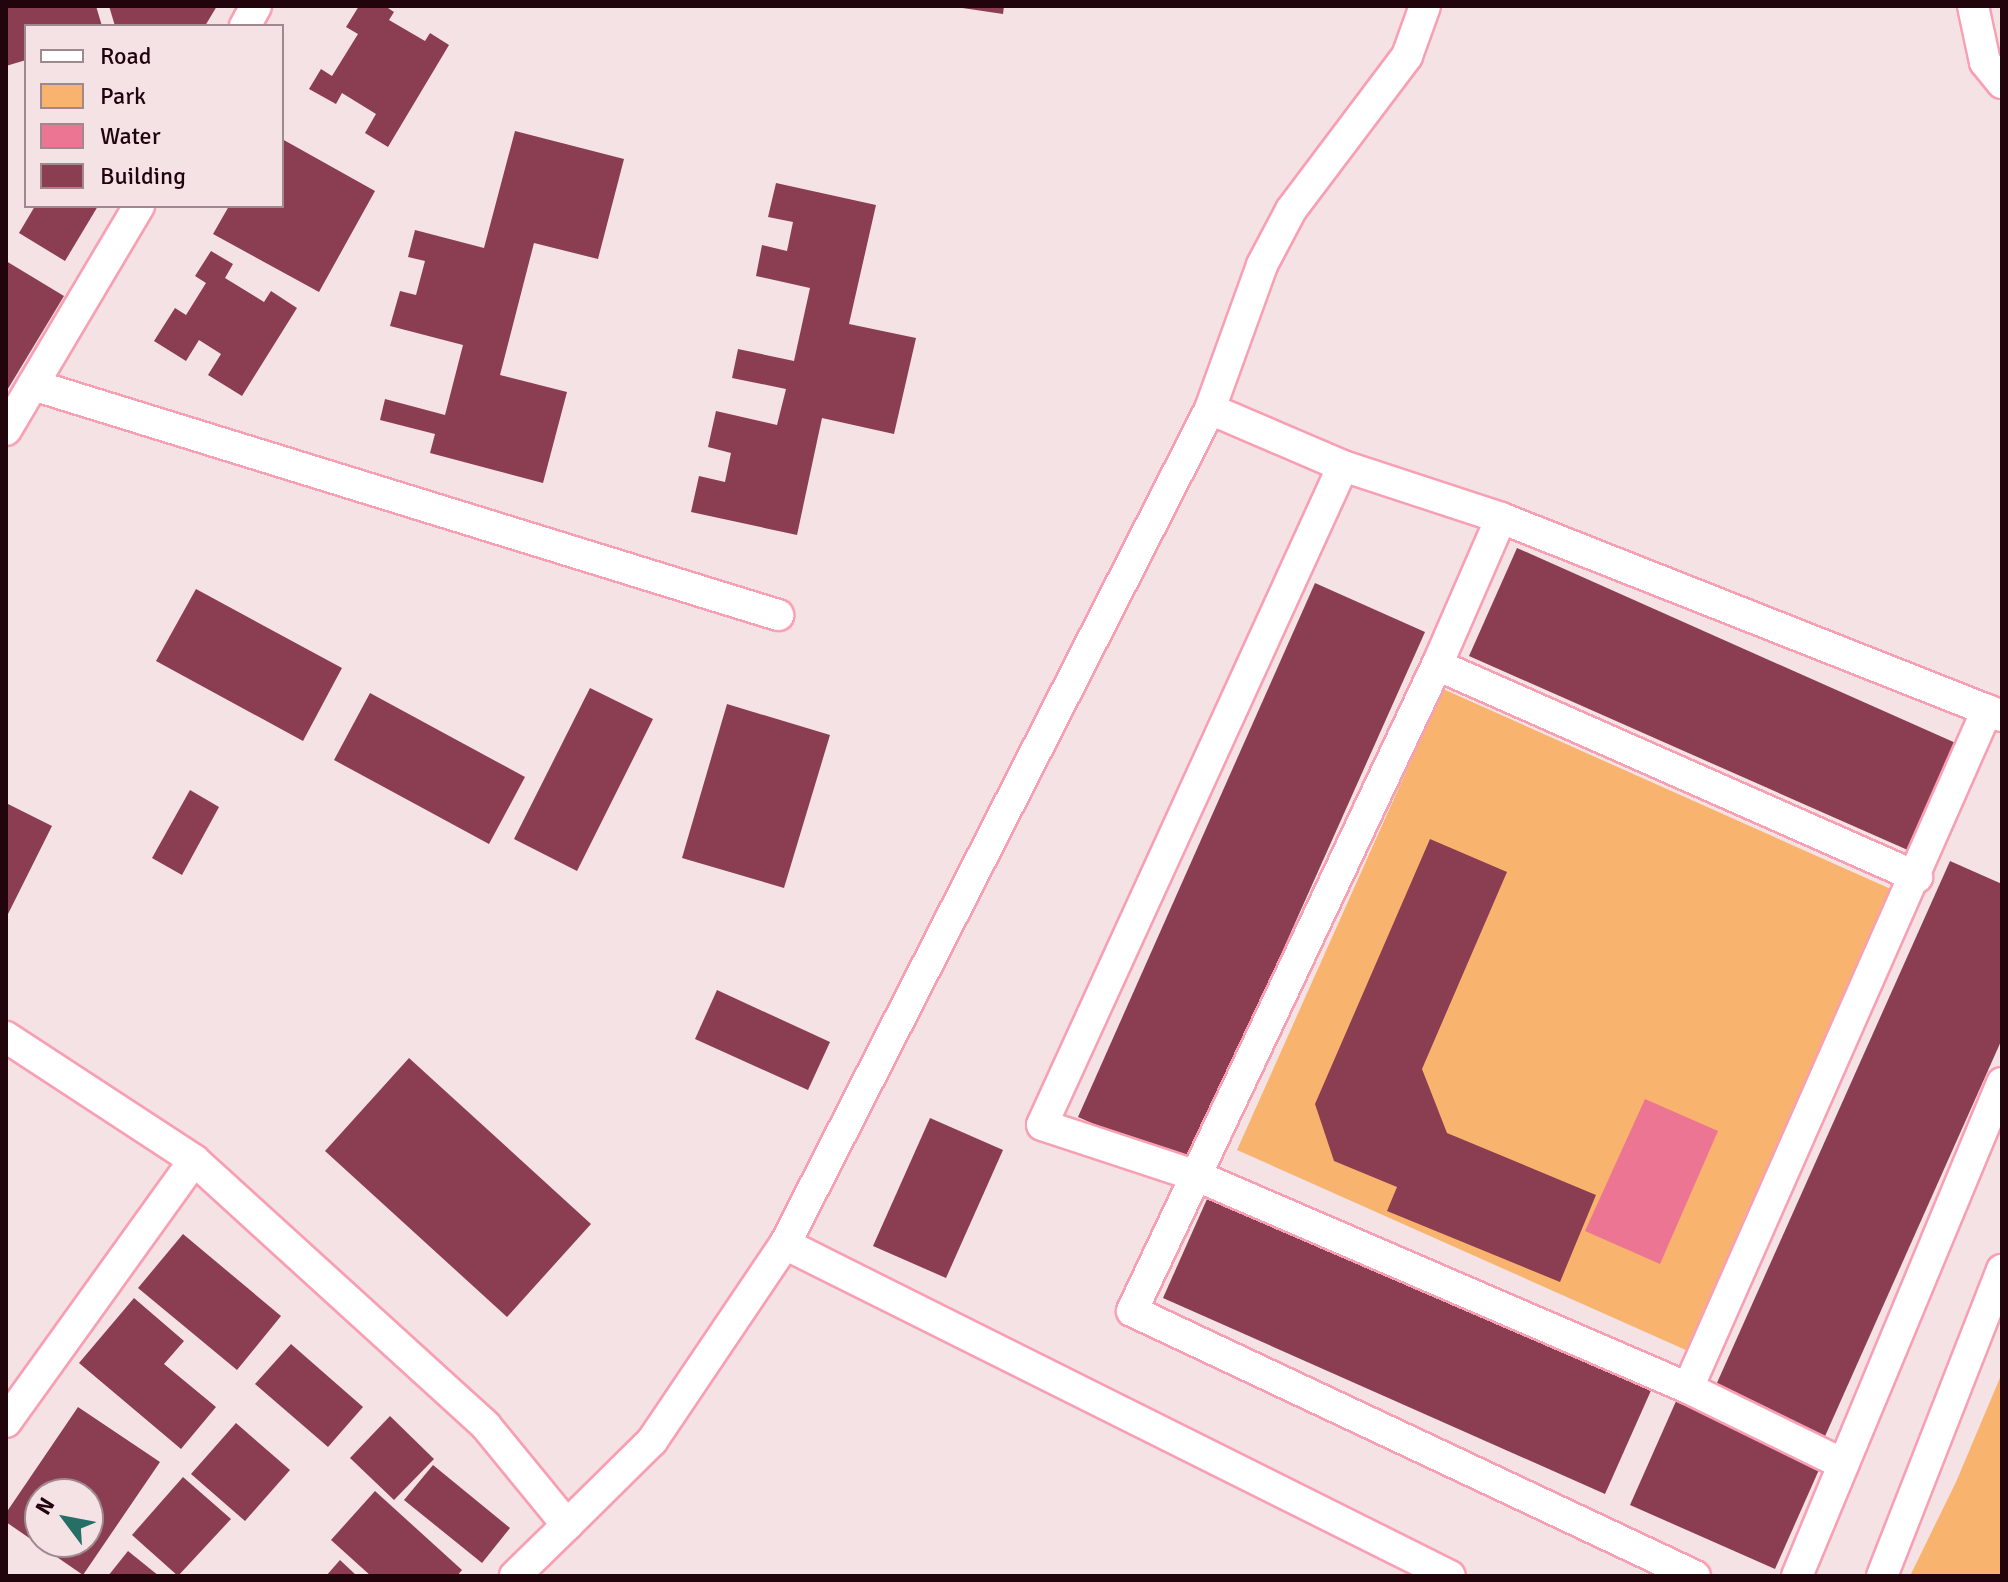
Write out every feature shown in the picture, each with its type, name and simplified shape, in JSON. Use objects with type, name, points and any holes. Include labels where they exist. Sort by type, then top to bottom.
[{"type":"street","points":[[246,24],[256,6]]},
{"type":"street","points":[[515,1576],[652,1441],[785,1244],[1210,409],[1262,265],[1291,210],[1407,56],[1425,6]]},
{"type":"street","points":[[1973,6],[1985,62],[2002,83]]},
{"type":"street","points":[[6,430],[138,208]]},
{"type":"street","points":[[33,385],[778,615]]},
{"type":"street","points":[[1210,409],[1343,466],[1501,518],[1994,713],[1917,877],[1688,1388]]},
{"type":"street","points":[[1343,466],[1042,1125],[1197,1176],[1688,1388],[1843,1464]]},
{"type":"street","points":[[1501,518],[1437,665],[1132,1311],[1695,1576]]},
{"type":"street","points":[[1437,665],[1917,877]]},
{"type":"street","points":[[6,1037],[194,1160],[486,1426],[567,1525]]},
{"type":"street","points":[[1797,1576],[2002,1083]]},
{"type":"street","points":[[6,1422],[194,1160]]},
{"type":"street","points":[[785,1244],[1450,1576]]},
{"type":"street","points":[[1882,1576],[2002,1270]]},
{"type":"green space","points":[[1443,689],[1893,890],[1688,1351],[1237,1150]]},
{"type":"green space","points":[[2002,1373],[2002,1576],[1910,1576],[1956,1482]]},
{"type":"water","points":[[1645,1099],[1718,1131],[1660,1264],[1585,1231]]},
{"type":"building","points":[[6,6],[96,6],[101,24],[24,24],[24,61],[6,66]]},
{"type":"building","points":[[109,6],[217,6],[206,24],[114,24]]},
{"type":"building","points":[[359,6],[385,6],[394,12],[389,20],[425,41],[430,33],[449,45],[388,147],[365,133],[376,114],[342,93],[336,104],[309,89],[321,69],[332,76],[358,34],[346,27]]},
{"type":"building","points":[[949,6],[1004,6],[1003,14]]},
{"type":"building","points":[[515,131],[624,159],[598,259],[534,243],[500,375],[567,392],[543,483],[430,453],[435,434],[380,420],[385,399],[445,415],[463,345],[390,326],[400,291],[416,295],[425,261],[408,257],[415,230],[484,248]]},
{"type":"building","points":[[284,140],[375,191],[319,292],[213,234],[228,208],[284,208]]},
{"type":"building","points":[[776,183],[876,205],[849,324],[916,338],[894,434],[822,418],[797,535],[691,512],[699,476],[725,482],[731,453],[708,447],[716,411],[777,425],[786,389],[732,378],[738,349],[794,361],[810,288],[756,276],[762,245],[787,251],[793,222],[768,217]]},
{"type":"building","points":[[34,208],[97,208],[65,261],[19,233]]},
{"type":"building","points":[[211,251],[233,264],[225,278],[264,302],[271,291],[297,308],[242,396],[208,375],[221,354],[199,340],[186,361],[154,341],[175,308],[186,315],[206,283],[195,276]]},
{"type":"building","points":[[6,261],[64,296],[6,392]]},
{"type":"building","points":[[1517,548],[1958,744],[1910,851],[1469,656]]},
{"type":"building","points":[[1315,583],[1425,632],[1187,1165],[1078,1117]]},
{"type":"building","points":[[196,589],[342,668],[303,741],[156,661]]},
{"type":"building","points":[[590,688],[653,719],[577,871],[514,839]]},
{"type":"building","points":[[370,693],[525,777],[489,844],[334,760]]},
{"type":"building","points":[[727,704],[830,735],[784,888],[682,858]]},
{"type":"building","points":[[190,790],[219,807],[182,875],[152,858]]},
{"type":"building","points":[[6,803],[52,826],[6,918]]},
{"type":"building","points":[[1430,839],[1507,872],[1422,1069],[1447,1133],[1596,1195],[1560,1282],[1387,1211],[1397,1187],[1334,1161],[1315,1104]]},
{"type":"building","points":[[1950,861],[2002,884],[2002,1039],[1822,1443],[1712,1394]]},
{"type":"building","points":[[717,990],[830,1042],[808,1090],[695,1039]]},
{"type":"building","points":[[409,1058],[591,1224],[507,1317],[325,1151]]},
{"type":"building","points":[[930,1118],[1003,1150],[946,1278],[873,1246]]},
{"type":"building","points":[[1211,1190],[1653,1386],[1605,1494],[1163,1298]]},
{"type":"building","points":[[183,1234],[281,1316],[237,1370],[138,1288]]},
{"type":"building","points":[[134,1298],[184,1341],[164,1364],[216,1407],[181,1449],[79,1363]]},
{"type":"building","points":[[291,1344],[363,1407],[328,1447],[255,1384]]},
{"type":"building","points":[[1677,1399],[1822,1463],[1775,1569],[1630,1505]]},
{"type":"building","points":[[78,1407],[160,1462],[104,1544],[104,1478],[30,1478]]},
{"type":"building","points":[[390,1416],[434,1459],[394,1500],[350,1458]]},
{"type":"building","points":[[236,1423],[290,1470],[245,1521],[191,1474]]},
{"type":"building","points":[[433,1465],[510,1528],[482,1563],[404,1500]]},
{"type":"building","points":[[183,1477],[231,1519],[178,1576],[132,1535]]},
{"type":"building","points":[[24,1486],[24,1534],[6,1522],[6,1513]]},
{"type":"building","points":[[375,1491],[462,1570],[457,1576],[371,1576],[331,1540]]},
{"type":"building","points":[[128,1551],[159,1576],[108,1576]]},
{"type":"building","points":[[58,1558],[95,1558],[83,1575]]},
{"type":"building","points":[[340,1560],[357,1576],[326,1576]]}]
